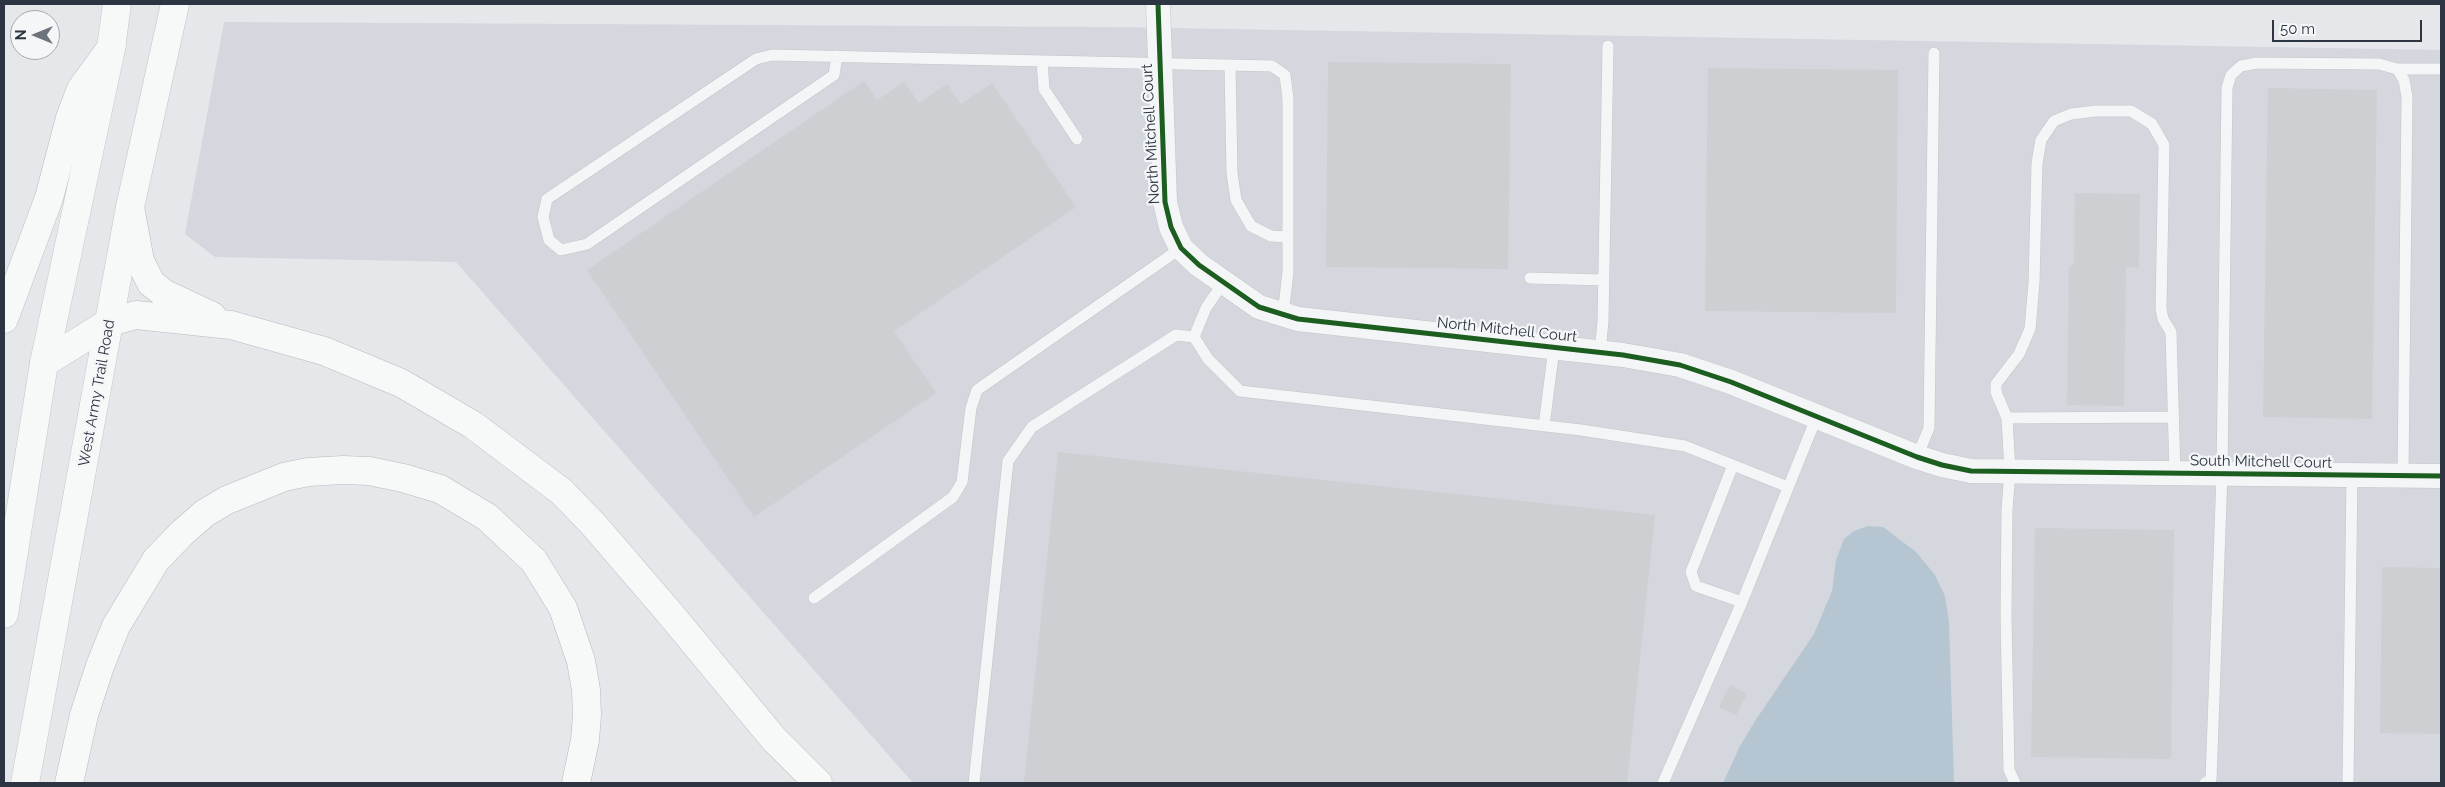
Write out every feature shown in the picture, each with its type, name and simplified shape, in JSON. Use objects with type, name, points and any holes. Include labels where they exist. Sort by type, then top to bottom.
[{"type":"main road","points":[[4,319],[48,198],[70,118],[81,89],[111,48],[117,4]]},
{"type":"main road","points":[[4,614],[44,363],[122,4]]},
{"type":"main road","name":"West Army Trail Road","points":[[25,783],[130,207],[175,4]]},
{"type":"main road","points":[[130,207],[140,260],[152,284],[166,294],[231,325]]},
{"type":"main road","points":[[44,363],[110,322],[136,315],[231,325],[324,351],[401,382],[473,425],[562,492],[593,524],[773,738],[818,783]]},
{"type":"main road","points":[[69,783],[84,715],[100,666],[116,626],[156,560],[205,513],[227,500],[284,477],[308,472],[343,470],[369,471],[403,478],[440,489],[487,517],[534,561],[564,608],[581,661],[586,690],[586,723],[585,740],[576,783]]},
{"type":"street","name":"North Mitchell Court","points":[[1158,4],[1165,202],[1171,227],[1181,248],[1199,265],[1259,307],[1298,319],[1600,353],[1680,365],[1731,382],[1917,457],[1942,465],[1971,471],[2080,472]]},
{"type":"street","name":"South Mitchell Court","points":[[2080,472],[2441,476]]},
{"type":"lane","points":[[1600,353],[1604,280],[1608,46]]},
{"type":"lane","points":[[1917,457],[1929,428],[1934,53]]},
{"type":"lane","points":[[837,56],[834,75],[586,244],[561,250],[549,240],[543,217],[547,199],[756,59],[772,55],[837,56],[1160,64],[1272,66],[1284,75],[1288,99],[1288,272],[1283,315]]},
{"type":"lane","points":[[1042,61],[1044,89],[1077,139]]},
{"type":"lane","points":[[2205,783],[2211,780],[2222,474],[2226,104],[2231,75],[2241,66],[2257,63],[2379,64],[2397,69],[2441,70]]},
{"type":"lane","points":[[1230,65],[1232,173],[1236,200],[1251,226],[1270,236],[1288,237]]},
{"type":"lane","points":[[2397,69],[2404,80],[2407,97],[2403,476]]},
{"type":"lane","points":[[2015,783],[2009,770],[2006,615],[2007,510],[2010,471],[2007,418],[1996,392],[1996,384],[2019,354],[2030,329],[2034,284],[2037,163],[2041,140],[2054,120],[2071,114],[2096,111],[2131,111],[2152,124],[2164,144],[2161,309],[2163,319],[2171,332],[2175,473]]},
{"type":"lane","points":[[814,598],[953,497],[962,482],[971,408],[978,390],[1181,248]]},
{"type":"lane","points":[[1530,278],[1604,280]]},
{"type":"lane","points":[[1194,337],[1206,308],[1223,283]]},
{"type":"lane","points":[[974,783],[1008,461],[1032,427],[1176,335],[1194,337]]},
{"type":"lane","points":[[1194,337],[1208,359],[1240,391],[1544,426],[1685,446],[1788,487]]},
{"type":"lane","points":[[1544,426],[1554,348]]},
{"type":"lane","points":[[1663,783],[1742,602],[1817,416]]},
{"type":"lane","points":[[2007,418],[2174,417]]},
{"type":"lane","points":[[1733,465],[1691,572],[1696,586],[1742,602]]},
{"type":"lane","points":[[2348,783],[2352,475]]},
{"type":"shaded area","points":[[224,22],[1112,27],[2441,50],[2441,783],[913,783],[456,262],[215,257],[185,234]]},
{"type":"water","points":[[1868,526],[1883,527],[1916,552],[1935,575],[1945,596],[1949,622],[1954,783],[1723,783],[1740,746],[1755,721],[1814,634],[1832,591],[1836,560],[1844,539],[1854,531]]},
{"type":"building","points":[[1328,62],[1511,64],[1508,269],[1326,267]]},
{"type":"building","points":[[1708,68],[1898,70],[1896,313],[1705,311]]},
{"type":"building","points":[[864,81],[877,100],[904,82],[919,103],[947,84],[961,104],[992,83],[1076,207],[894,331],[936,393],[754,517],[587,270]]},
{"type":"building","points":[[2268,88],[2377,90],[2372,419],[2263,417]]},
{"type":"building","points":[[2075,193],[2140,194],[2139,268],[2126,267],[2124,406],[2067,405],[2069,265],[2074,265]]},
{"type":"building","points":[[1058,452],[1655,515],[1627,783],[1024,783]]},
{"type":"building","points":[[2035,528],[2174,530],[2171,759],[2031,757]]},
{"type":"building","points":[[2382,567],[2441,568],[2441,734],[2380,733]]},
{"type":"building","points":[[1730,685],[1747,694],[1736,715],[1719,707]]},
{"type":"cycle path","points":[[1158,4],[1165,202],[1171,227],[1181,248],[1199,265],[1259,307],[1298,319],[1623,355],[1680,365],[1731,382],[1917,457],[1971,471],[2441,476]]}]
